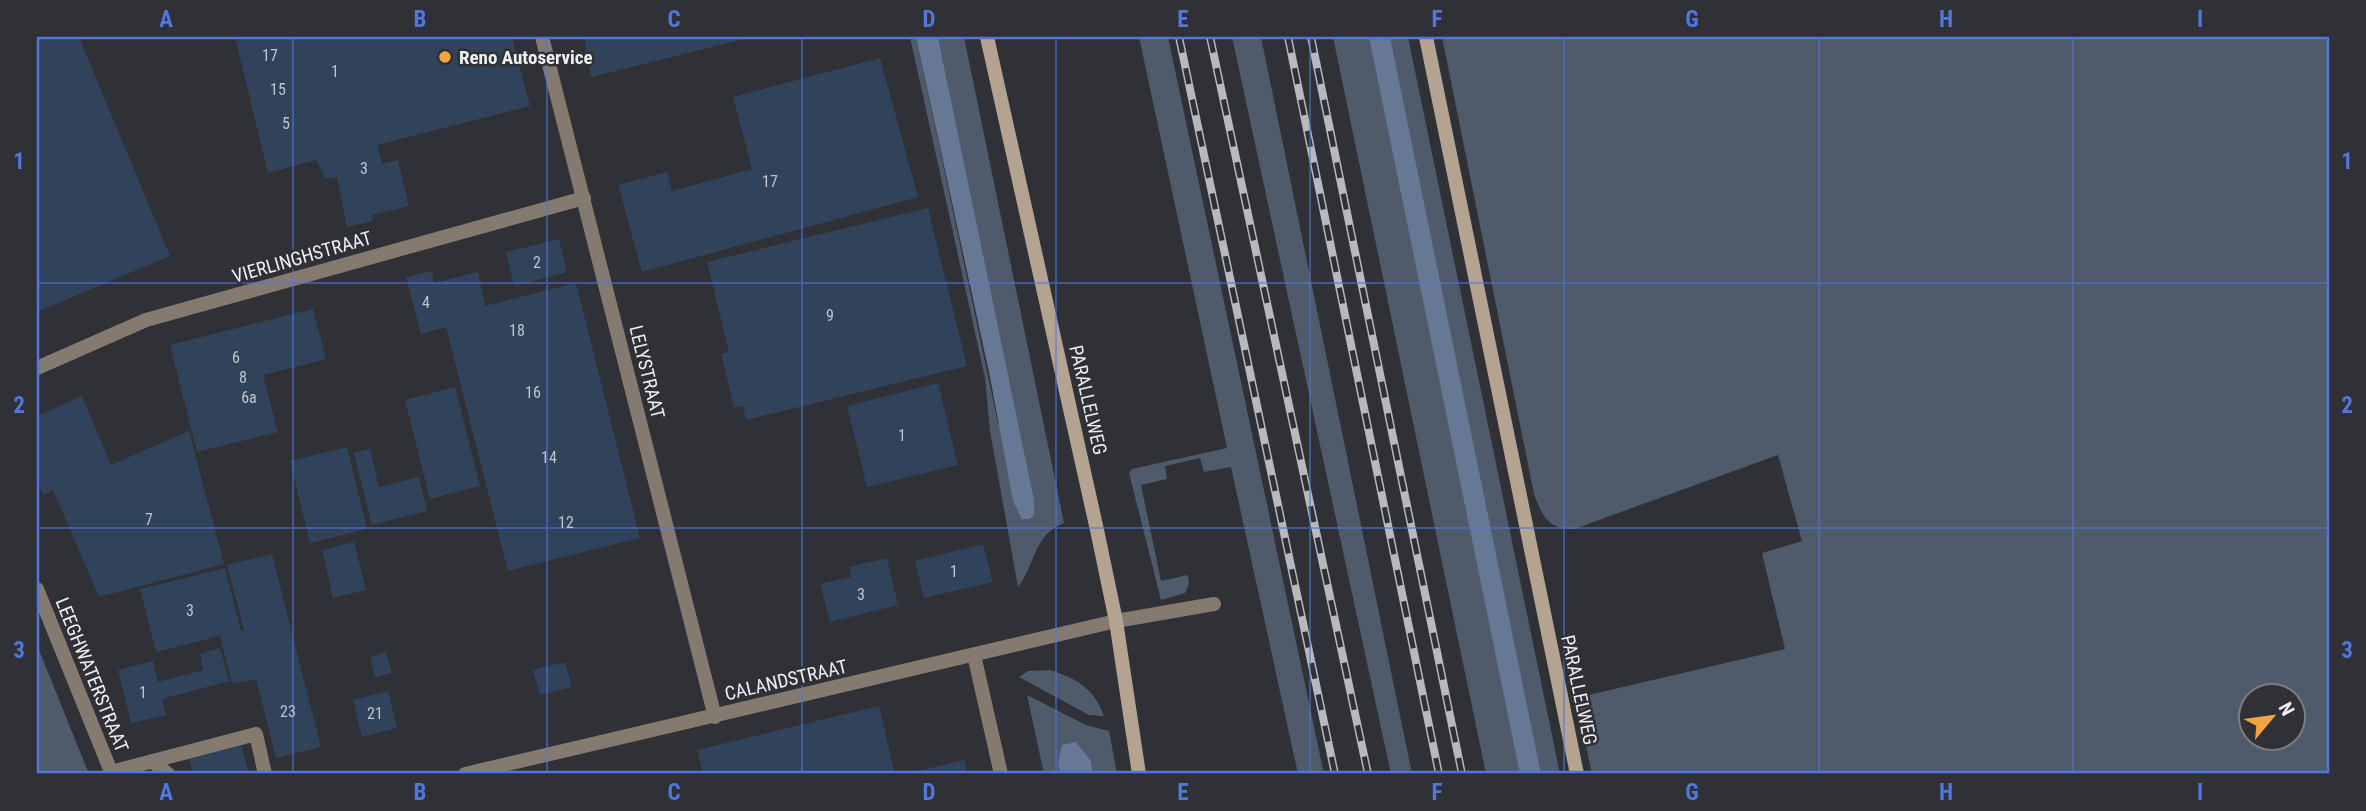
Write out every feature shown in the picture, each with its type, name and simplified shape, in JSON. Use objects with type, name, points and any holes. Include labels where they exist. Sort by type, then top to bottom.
[{"type":"main road","name":"PARALLELWEG","points":[[987,37],[1116,621],[1139,774]]},
{"type":"main road","name":"PARALLELWEG","points":[[1426,37],[1577,774]]},
{"type":"street","name":"LELYSTRAAT","points":[[542,37],[715,717]]},
{"type":"street","name":"VIERLINGHSTRAAT","points":[[37,369],[146,320],[584,198]]},
{"type":"street","name":"LEEGHWATERSTRAAT","points":[[37,589],[112,773]]},
{"type":"street","name":"CALANDSTRAAT","points":[[465,774],[1116,621],[1214,604]]},
{"type":"street","points":[[974,655],[1001,774]]},
{"type":"street","points":[[112,773],[256,734],[265,774]]},
{"type":"street","points":[[152,761],[168,774]]},
{"type":"shaded area","points":[[910,37],[916,37],[998,423],[1034,499],[938,37],[964,37],[1064,523],[1046,535],[1018,587],[990,431],[985,378]]},
{"type":"shaded area","points":[[916,37],[938,37],[1034,499],[1034,515],[1029,519],[1022,519],[1013,501],[990,377]]},
{"type":"shaded area","points":[[1139,37],[1168,37],[1324,774],[1298,774],[1231,467],[1204,472],[1200,458],[1165,466],[1167,479],[1141,485],[1161,581],[1188,575],[1189,584],[1185,593],[1161,600],[1129,473],[1132,469],[1227,448]]},
{"type":"shaded area","points":[[1232,37],[1261,37],[1412,774],[1391,774]]},
{"type":"shaded area","points":[[1333,37],[1408,37],[1560,774],[1486,774]]},
{"type":"shaded area","points":[[1369,37],[1390,37],[1541,774],[1520,774]]},
{"type":"shaded area","points":[[1442,37],[2329,37],[2329,774],[1592,774],[1576,698],[1785,649],[1762,553],[1802,541],[1778,455],[1574,529],[1552,524],[1540,509],[1534,494]]},
{"type":"shaded area","points":[[37,645],[89,774],[37,774]]},
{"type":"shaded area","points":[[1050,670],[1083,686],[1095,699],[1104,716],[1089,715],[1019,677],[1028,671]]},
{"type":"shaded area","points":[[1027,695],[1086,725],[1109,731],[1117,774],[1093,774],[1091,761],[1058,764],[1060,774],[1044,774]]},
{"type":"shaded area","points":[[1076,742],[1091,761],[1093,774],[1060,774],[1058,764],[1062,745]]},
{"type":"building","points":[[37,37],[79,37],[170,256],[37,312]]},
{"type":"building","points":[[235,37],[512,37],[530,106],[377,145],[382,164],[398,160],[409,206],[372,215],[373,221],[347,227],[337,177],[326,179],[316,160],[268,173]]},
{"type":"building","points":[[584,37],[748,37],[748,38],[591,77]]},
{"type":"building","points":[[880,58],[918,197],[642,272],[618,185],[667,172],[672,191],[752,169],[733,97]]},
{"type":"building","points":[[928,208],[967,366],[746,420],[743,406],[734,408],[721,354],[729,352],[707,262]]},
{"type":"building","points":[[559,239],[567,272],[514,286],[506,252]]},
{"type":"building","points":[[432,271],[434,283],[478,272],[485,306],[576,283],[640,538],[508,571],[446,327],[421,334],[406,277]]},
{"type":"building","points":[[313,309],[326,359],[263,375],[278,432],[197,452],[170,345]]},
{"type":"building","points":[[938,383],[958,465],[867,487],[847,406]]},
{"type":"building","points":[[455,387],[480,486],[430,499],[405,400]]},
{"type":"building","points":[[82,396],[111,465],[189,431],[224,564],[99,597],[53,490],[43,495],[37,480],[37,416]]},
{"type":"building","points":[[347,447],[367,529],[310,543],[290,461]]},
{"type":"building","points":[[370,449],[379,487],[419,477],[427,511],[372,525],[354,453]]},
{"type":"building","points":[[354,542],[366,590],[333,598],[322,550]]},
{"type":"building","points":[[983,544],[993,582],[924,598],[915,561]]},
{"type":"building","points":[[272,554],[321,747],[276,758],[256,679],[232,684],[220,636],[156,652],[140,589],[225,568],[241,631],[244,630],[227,565]]},
{"type":"building","points":[[887,558],[898,605],[830,622],[820,584],[851,577],[849,567]]},
{"type":"building","points":[[220,648],[229,681],[162,699],[166,715],[131,723],[118,670],[153,661],[158,682],[203,670],[200,654]]},
{"type":"building","points":[[386,652],[392,673],[375,677],[370,657]]},
{"type":"building","points":[[565,662],[572,687],[540,695],[533,670]]},
{"type":"building","points":[[388,691],[397,728],[362,737],[353,700]]},
{"type":"building","points":[[879,706],[895,774],[703,774],[697,750]]},
{"type":"building","points":[[241,745],[249,774],[193,774],[189,759]]},
{"type":"building","points":[[964,760],[968,774],[909,773]]},
{"type":"railway","points":[[1179,37],[1335,774]]},
{"type":"railway","points":[[1210,37],[1368,774]]},
{"type":"railway","points":[[1288,37],[1439,774]]},
{"type":"railway","points":[[1311,37],[1462,774]]},
{"type":"place","name":"Reno Autoservice","points":[[445,57]]}]
